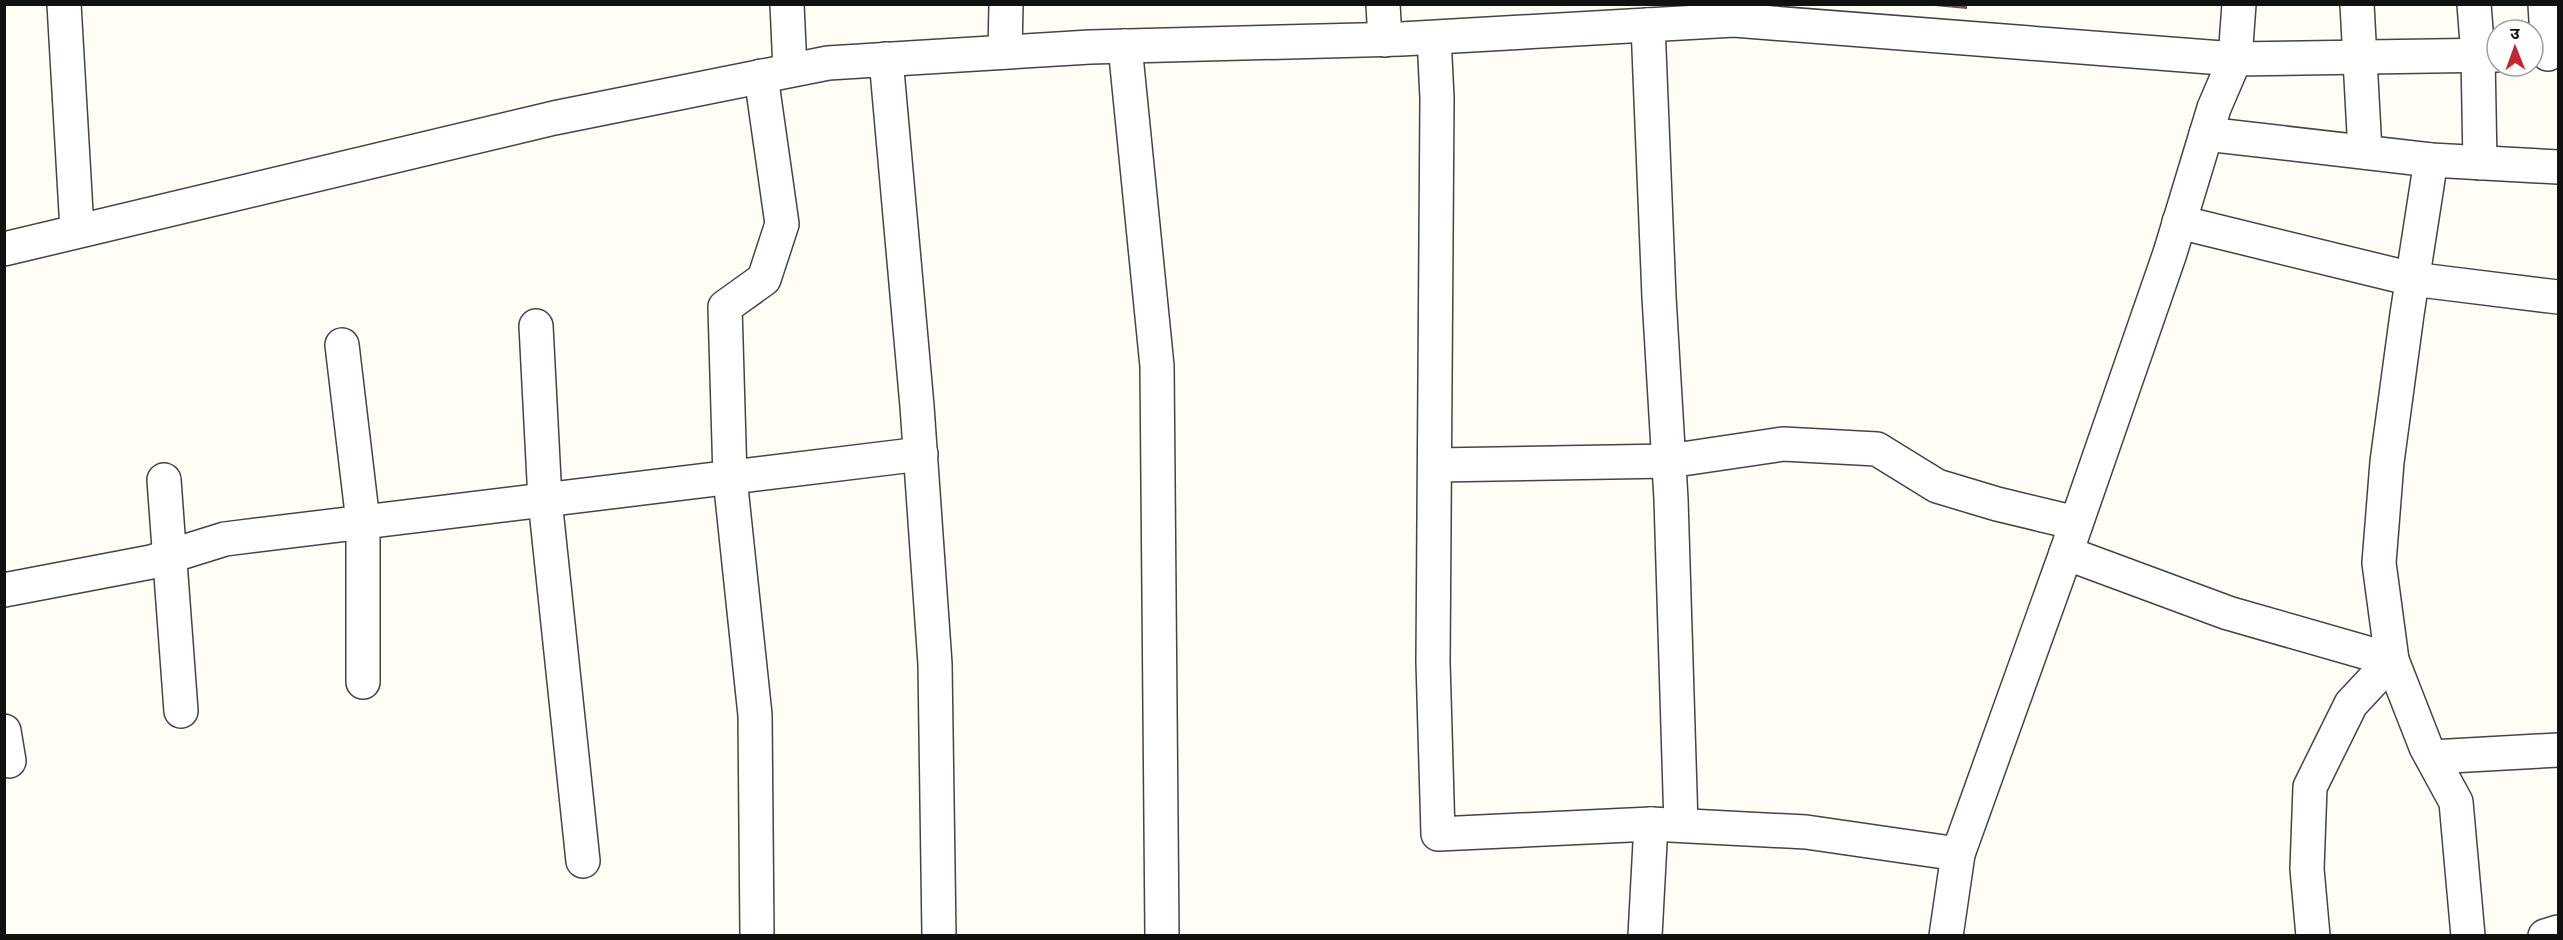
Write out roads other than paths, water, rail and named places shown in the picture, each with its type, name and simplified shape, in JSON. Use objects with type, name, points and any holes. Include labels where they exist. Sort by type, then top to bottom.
[{"type":"street","points":[[64,4],[77,230]]},
{"type":"street","points":[[757,936],[755,715],[730,478],[725,308],[764,279],[782,224],[776,73],[788,4]]},
{"type":"street","points":[[1005,52],[1006,4]]},
{"type":"street","points":[[1383,4],[1385,40]]},
{"type":"street","points":[[1946,936],[1958,854],[2066,554],[2179,222],[2206,134],[2235,59],[2239,4]]},
{"type":"street","points":[[2357,4],[2365,152]]},
{"type":"street","points":[[2474,4],[2485,45]]},
{"type":"street","points":[[2545,4],[2547,54]]},
{"type":"street","points":[[4,249],[554,118],[828,63],[1125,46],[1434,38],[1734,20],[2235,59],[2485,56]]},
{"type":"street","points":[[1645,936],[1666,824],[1669,461],[1659,297],[1648,25]]},
{"type":"street","points":[[1434,38],[1437,98],[1433,663],[1438,834],[1666,824],[1806,832],[1958,854]]},
{"type":"street","points":[[1125,46],[1157,366],[1162,936]]},
{"type":"street","points":[[886,59],[921,454],[935,664],[939,936]]},
{"type":"street","points":[[2480,163],[2486,78]]},
{"type":"street","points":[[2206,134],[2431,160],[2559,168]]},
{"type":"street","points":[[2431,160],[2387,462],[2379,563],[2392,660],[2432,758],[2456,802],[2468,936]]},
{"type":"street","points":[[2179,222],[2412,279],[2559,297]]},
{"type":"street","points":[[536,326],[545,500],[583,861]]},
{"type":"street","points":[[342,345],[363,522],[363,682]]},
{"type":"street","points":[[1436,465],[1669,461],[1783,444],[1877,449],[1937,486],[1997,504],[2076,523]]},
{"type":"street","points":[[4,590],[151,562],[225,539],[921,454]]},
{"type":"street","points":[[164,480],[181,711]]},
{"type":"street","points":[[2066,554],[2228,613],[2392,660]]},
{"type":"street","points":[[2313,936],[2307,869],[2310,787],[2351,704],[2392,660]]},
{"type":"street","points":[[2432,758],[2559,750]]},
{"type":"street","points":[[2545,936],[2559,932]]}]
